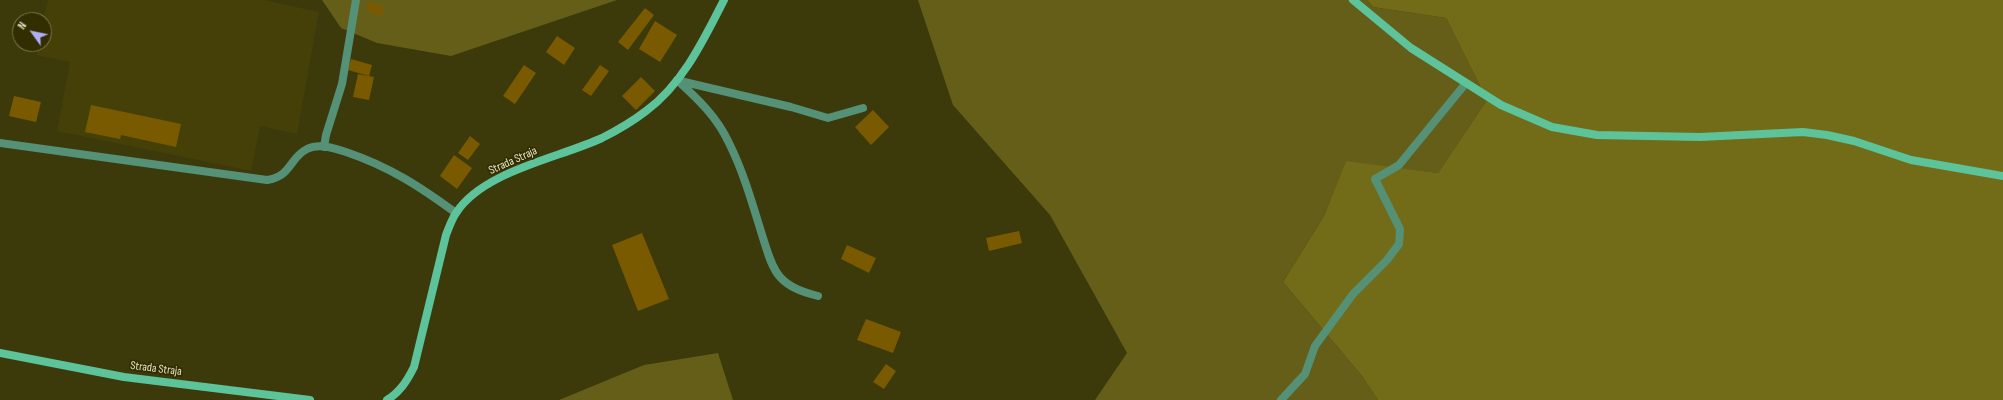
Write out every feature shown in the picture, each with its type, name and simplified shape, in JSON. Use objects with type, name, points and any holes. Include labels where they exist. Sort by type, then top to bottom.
[{"type":"main road","name":"Strada Straja","points":[[387,400],[398,393],[414,367],[445,240],[456,213],[471,197],[509,173],[602,138],[648,110],[665,95],[677,80],[708,30],[724,0]]},
{"type":"main road","points":[[1353,0],[1411,48],[1501,105],[1552,127],[1597,135],[1700,137],[1803,132],[1827,135],[1854,141],[1911,160],[2003,176]]},
{"type":"main road","name":"Strada Straja","points":[[0,354],[124,377],[310,400]]},
{"type":"street","points":[[324,147],[326,135],[342,84],[356,0]]},
{"type":"street","points":[[677,80],[779,104],[828,118],[863,108]]},
{"type":"street","points":[[677,80],[710,112],[726,137],[739,165],[770,257],[779,276],[796,289],[818,296]]},
{"type":"street","points":[[1281,400],[1305,374],[1315,346],[1353,294],[1387,260],[1399,244],[1400,229],[1375,179],[1399,165],[1466,83]]},
{"type":"street","points":[[0,143],[267,180],[284,174],[298,156],[307,149],[316,146],[324,147],[365,159],[392,170],[456,213]]},
{"type":"shaded area","points":[[48,0],[264,0],[319,12],[297,134],[260,126],[251,171],[57,131],[70,62],[36,55],[37,52],[52,52],[52,12],[45,12]]},
{"type":"shaded area","points":[[322,0],[617,0],[451,56],[377,43],[341,28]]},
{"type":"shaded area","points":[[918,0],[1367,0],[1373,7],[1446,18],[1487,100],[1438,173],[1346,162],[1324,216],[1283,282],[1362,376],[1378,400],[1095,400],[1127,353],[1050,215],[953,105]]},
{"type":"shaded area","points":[[1367,0],[2003,0],[2003,400],[1378,400],[1362,376],[1283,282],[1324,216],[1346,161],[1438,173],[1487,100],[1446,18],[1373,7]]},
{"type":"shaded area","points":[[718,353],[733,400],[559,400],[644,365]]},
{"type":"building","points":[[370,1],[385,8],[381,17],[366,10]]},
{"type":"building","points":[[645,8],[654,15],[628,50],[618,42]]},
{"type":"building","points":[[655,21],[677,35],[660,62],[639,49]]},
{"type":"building","points":[[557,36],[575,48],[564,65],[546,52]]},
{"type":"building","points":[[351,59],[372,65],[369,76],[348,70]]},
{"type":"building","points":[[524,65],[536,73],[515,104],[503,96]]},
{"type":"building","points":[[600,65],[609,71],[591,96],[582,90]]},
{"type":"building","points":[[358,74],[374,77],[369,100],[353,97]]},
{"type":"building","points":[[641,77],[655,91],[636,110],[622,96]]},
{"type":"building","points":[[14,96],[41,102],[36,122],[9,116]]},
{"type":"building","points":[[91,105],[181,124],[176,147],[121,135],[120,139],[85,132]]},
{"type":"building","points":[[873,110],[889,127],[871,145],[855,127]]},
{"type":"building","points":[[470,136],[480,144],[468,160],[458,153]]},
{"type":"building","points":[[454,155],[472,168],[457,189],[440,176]]},
{"type":"building","points":[[1019,231],[1022,243],[989,251],[986,238]]},
{"type":"building","points":[[642,233],[669,299],[638,311],[612,245]]},
{"type":"building","points":[[847,245],[876,258],[869,273],[841,259]]},
{"type":"building","points":[[866,319],[901,332],[893,353],[857,340]]},
{"type":"building","points":[[886,364],[896,371],[884,389],[873,382]]}]
